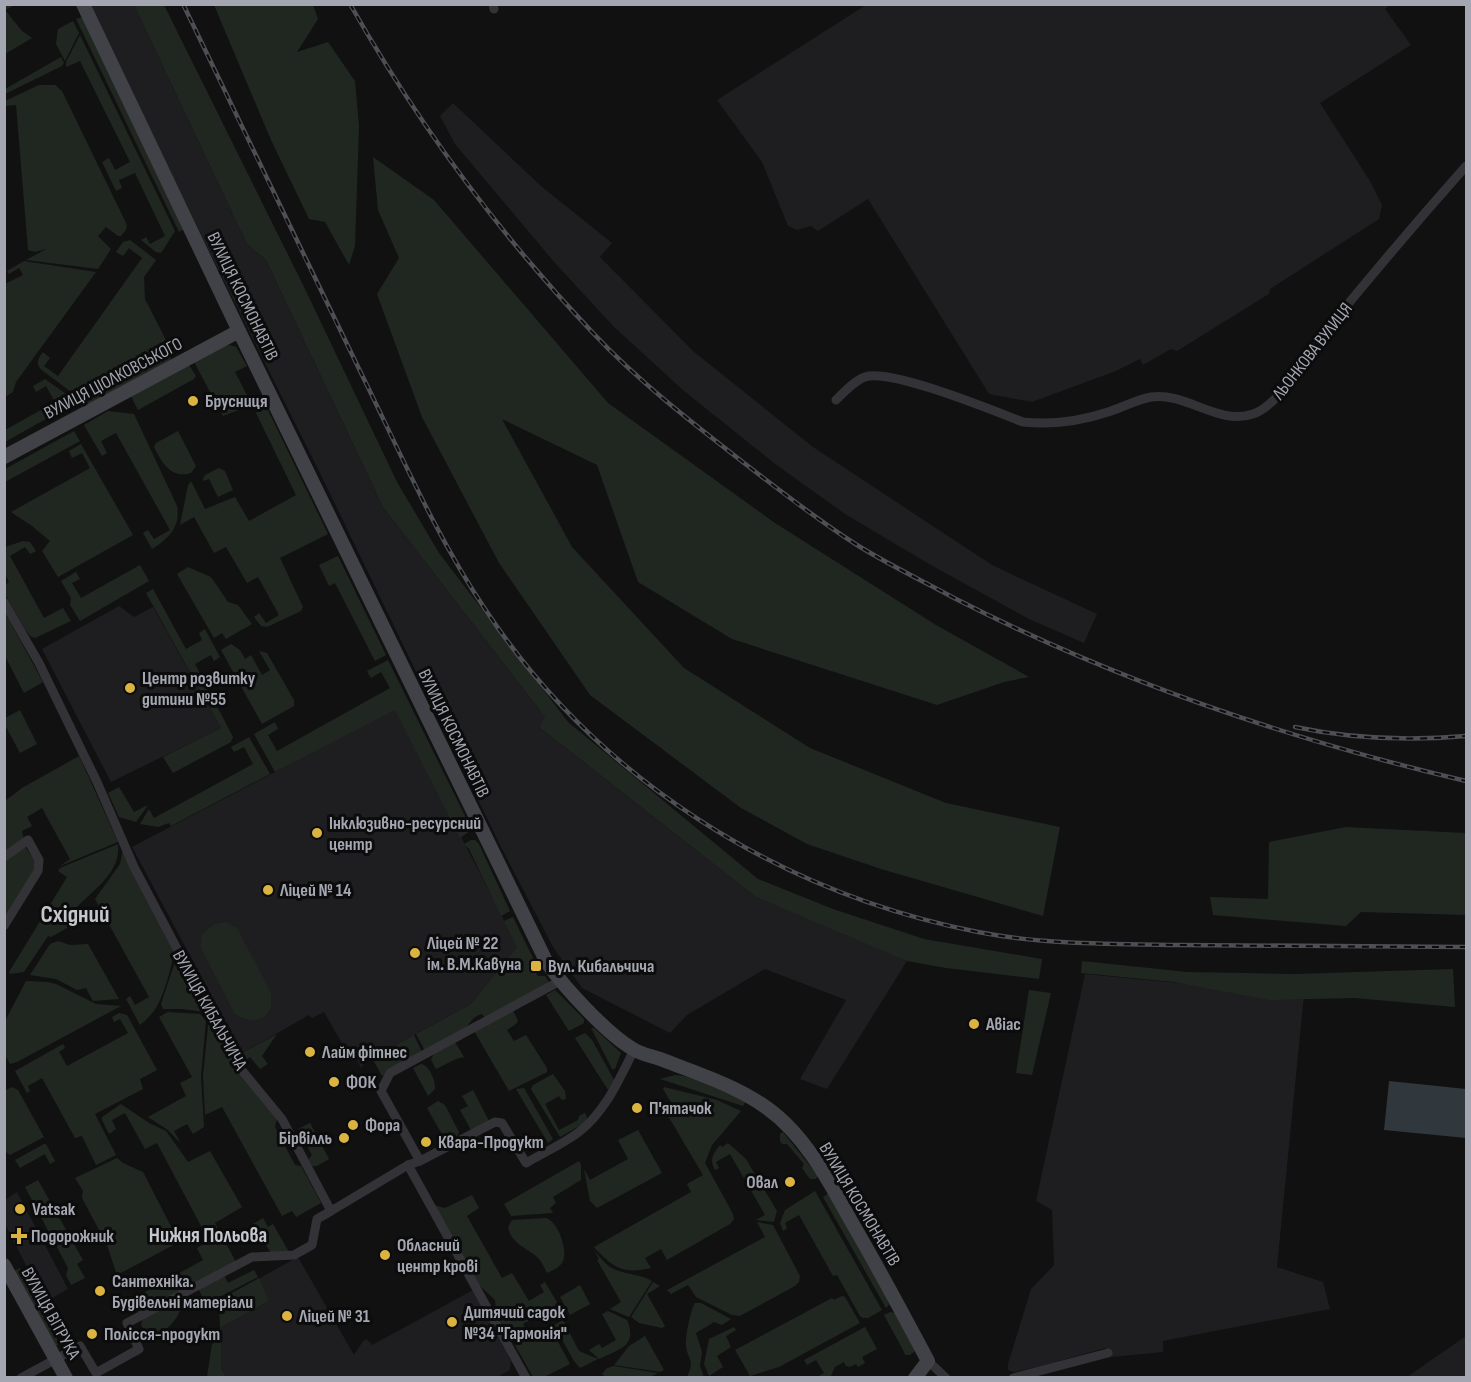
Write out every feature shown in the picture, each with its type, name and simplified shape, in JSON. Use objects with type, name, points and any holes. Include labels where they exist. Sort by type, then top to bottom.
[{"type":"street","name":"ВУЛИЦЯ КОСМОНАВТІВ","points":[[83,4],[239,331],[547,963],[560,981],[619,1039],[634,1050],[753,1098],[769,1109],[792,1131],[827,1178],[928,1361]]},
{"type":"street","name":"ЛЬОНКОВА ВУЛИЦЯ","points":[[836,400],[858,380],[872,375],[928,388],[1023,422],[1068,421],[1154,397],[1178,398],[1212,412],[1228,415],[1252,415],[1274,402],[1328,328],[1467,166]]},
{"type":"street","name":"ВУЛИЦЯ ЦІОЛКОВСЬКОГО","points":[[4,457],[239,331]]},
{"type":"street","name":"ВУЛИЦЯ КИБАЛЬЧИЧА","points":[[4,602],[39,663],[97,782],[134,867],[234,1057],[240,1068],[282,1119],[331,1211]]},
{"type":"street","points":[[4,857],[28,840],[39,864],[38,871],[4,926]]},
{"type":"street","points":[[420,1161],[381,1090],[390,1073],[560,981]]},
{"type":"street","points":[[21,1377],[80,1346],[96,1373],[139,1349],[127,1323],[252,1257],[294,1255],[312,1245],[317,1219],[408,1165],[495,1122],[502,1124],[526,1163],[578,1132],[592,1119],[609,1098],[634,1050]]},
{"type":"street","points":[[408,1165],[526,1377]]},
{"type":"street","name":"ВУЛИЦЯ ВІТРУКА","points":[[4,1265],[53,1360],[59,1377]]},
{"type":"street","name":"ВУЛИЦЯ ВІТРУКА","points":[[4,1276],[53,1360],[66,1377]]},
{"type":"street","points":[[1013,1377],[1108,1353]]},
{"type":"street","points":[[915,1377],[928,1361],[946,1377]]},
{"type":"shaded area","points":[[5,4],[15,5],[5,10]]},
{"type":"shaded area","points":[[89,5],[134,5],[247,244],[266,260],[383,507],[545,717],[539,727],[756,897],[881,948],[907,961],[827,1089],[800,1079],[846,1000],[765,969],[687,1015],[670,1033],[582,988],[553,947],[501,847]]},
{"type":"shaded area","points":[[134,5],[164,5],[305,289],[397,482],[439,553],[568,722],[758,879],[833,909],[924,939],[1042,959],[1039,979],[907,961],[756,897],[539,727],[545,717],[383,507],[266,260],[247,244]]},
{"type":"shaded area","points":[[214,5],[313,5],[318,19],[297,52],[328,42],[355,81],[359,126],[355,246],[349,265],[325,222],[309,219],[271,140]]},
{"type":"shaded area","points":[[866,5],[1390,5],[1385,9],[1411,45],[1320,103],[1370,181],[1382,205],[1379,219],[1270,289],[1269,294],[1177,351],[1171,349],[1143,365],[1140,359],[1116,371],[1032,402],[989,394],[868,199],[818,231],[811,226],[797,230],[788,226],[762,162],[717,100]]},
{"type":"shaded area","points":[[5,10],[22,31],[32,38],[5,54]]},
{"type":"shaded area","points":[[82,17],[184,229],[179,232],[76,19]]},
{"type":"shaded area","points":[[73,21],[79,33],[65,61],[56,44],[58,29]]},
{"type":"shaded area","points":[[80,35],[175,231],[161,253],[156,252],[141,240],[146,237],[150,244],[165,236],[135,173],[119,180],[122,188],[116,191],[102,162],[109,158],[115,170],[130,162],[80,61],[66,67],[66,62]]},
{"type":"shaded area","points":[[61,57],[64,63],[62,66],[5,94],[5,89]]},
{"type":"shaded area","points":[[39,85],[55,85],[62,91],[127,225],[121,236],[106,227],[98,236],[111,249],[98,269],[26,260],[46,249],[35,252],[28,250],[16,105],[5,106],[5,101]]},
{"type":"shaded area","points":[[453,103],[541,186],[612,243],[600,257],[693,351],[813,447],[992,565],[1097,614],[1084,643],[1029,619],[845,514],[774,463],[684,391],[613,326],[555,263],[455,144],[440,116]]},
{"type":"shaded area","points":[[373,157],[434,200],[608,403],[775,523],[936,625],[1029,677],[1004,682],[937,705],[732,639],[638,582],[597,465],[502,419],[572,547],[684,668],[810,748],[946,803],[1060,827],[1043,916],[881,869],[807,844],[741,808],[590,695],[499,563],[422,417],[377,294],[399,258],[378,210]]},
{"type":"shaded area","points":[[130,240],[156,260],[144,277],[145,299],[171,350],[82,400],[43,371],[38,360],[43,352],[50,358],[44,366],[58,376],[142,258],[129,248],[123,256],[116,252],[123,242]]},
{"type":"shaded area","points":[[24,261],[96,272],[16,382],[13,392],[5,397],[5,284],[23,275],[19,268],[9,274],[7,271]]},
{"type":"shaded area","points":[[223,346],[236,347],[247,366],[235,372],[252,405],[223,416],[194,362]]},
{"type":"shaded area","points":[[172,354],[170,360],[88,405],[85,402]]},
{"type":"shaded area","points":[[189,365],[196,376],[194,379],[138,410],[131,396]]},
{"type":"shaded area","points":[[45,379],[73,399],[74,403],[5,442],[5,430],[55,402],[46,386],[36,392],[33,386]]},
{"type":"shaded area","points":[[266,406],[328,534],[280,558],[303,607],[301,611],[267,627],[261,626],[254,617],[259,613],[266,623],[279,615],[258,577],[247,583],[226,547],[214,553],[194,517],[180,525],[188,485],[191,481],[205,509],[235,497],[249,521],[296,495],[256,413],[257,410]]},
{"type":"shaded area","points":[[108,411],[134,414],[177,506],[177,520],[172,532],[152,549],[143,533],[148,530],[154,539],[170,530],[116,433],[101,441],[107,453],[102,456],[84,425]]},
{"type":"shaded area","points":[[74,431],[80,441],[5,482],[5,469]]},
{"type":"shaded area","points":[[178,431],[196,466],[191,473],[173,472],[160,459],[154,447],[156,443]]},
{"type":"shaded area","points":[[81,444],[133,535],[58,577],[42,551],[50,541],[11,512],[90,468],[82,453],[72,458],[69,451]]},
{"type":"shaded area","points":[[219,468],[225,471],[233,490],[218,497],[209,479],[203,481],[203,479],[205,475]]},
{"type":"shaded area","points":[[23,541],[30,542],[36,551],[30,554],[25,547],[10,556],[44,618],[63,608],[71,621],[35,638],[30,636],[25,629],[5,594],[5,585],[9,582],[5,574],[5,547]]},
{"type":"shaded area","points":[[338,556],[386,655],[375,661],[335,583],[329,586],[319,565]]},
{"type":"shaded area","points":[[140,565],[149,581],[80,621],[70,605],[71,598],[61,581],[76,572],[80,579],[72,583],[81,598]]},
{"type":"shaded area","points":[[188,567],[211,577],[228,602],[238,605],[252,624],[226,639],[222,633],[214,638],[177,574]]},
{"type":"shaded area","points":[[153,589],[186,649],[202,640],[199,633],[205,629],[220,657],[214,661],[211,655],[195,664],[233,737],[231,742],[173,773],[163,757],[221,728],[146,593]]},
{"type":"shaded area","name":"Центр розвитку дитини №55","points":[[119,606],[134,617],[153,607],[221,728],[111,782],[42,649]]},
{"type":"shaded area","points":[[4,611],[43,682],[24,693],[5,656]]},
{"type":"shaded area","points":[[231,644],[240,650],[245,659],[251,655],[262,675],[270,670],[259,651],[267,653],[294,700],[294,706],[262,724],[221,650]]},
{"type":"shaded area","points":[[388,660],[469,824],[470,831],[460,838],[395,710],[275,772],[254,734],[275,722],[278,729],[268,735],[277,751],[390,688],[381,672],[371,678],[367,671]]},
{"type":"shaded area","name":"Ліцей № 14","points":[[395,709],[518,947],[471,1004],[366,1061],[361,1068],[357,1060],[353,1062],[324,1012],[312,1018],[309,1015],[242,1053],[132,847]]},
{"type":"shaded area","points":[[20,710],[37,744],[20,753],[4,723],[5,718]]},
{"type":"shaded area","points":[[249,737],[270,774],[171,826],[169,823],[158,827],[140,824],[149,809],[154,818],[253,764],[244,747],[234,752],[231,747]]},
{"type":"shaded area","points":[[79,756],[118,842],[60,866],[70,859],[42,808],[27,817],[32,826],[22,831],[24,839],[5,855],[5,801],[22,788]]},
{"type":"shaded area","points":[[119,787],[134,812],[148,805],[136,822],[119,817],[108,793]]},
{"type":"shaded area","points":[[1346,827],[1466,833],[1466,915],[1361,912],[1346,926],[1213,915],[1210,897],[1268,899],[1269,842]]},
{"type":"shaded area","points":[[471,840],[479,844],[510,911],[501,916],[469,849],[464,844]]},
{"type":"shaded area","points":[[118,844],[118,854],[111,872],[76,908],[81,920],[51,937],[48,936],[24,972],[10,974],[9,972],[67,877],[58,871],[60,868]]},
{"type":"shaded area","points":[[24,845],[35,861],[34,870],[5,919],[5,860]]},
{"type":"shaded area","points":[[123,849],[174,951],[161,999],[154,1011],[140,1025],[126,999],[130,996],[135,1005],[149,997],[95,899],[120,864]]},
{"type":"shaded area","points":[[513,917],[534,960],[530,963],[538,976],[545,976],[550,984],[486,1019],[482,1014],[478,1015],[461,1033],[426,1053],[416,1034],[471,1004],[517,947],[504,921]]},
{"type":"shaded area","points":[[226,922],[237,928],[271,993],[270,1009],[267,1014],[257,1020],[250,1020],[235,1014],[201,948],[202,935],[214,924]]},
{"type":"shaded area","points":[[58,941],[70,945],[88,944],[119,999],[93,1001],[86,988],[77,990],[56,979],[30,975],[50,944]]},
{"type":"shaded area","points":[[177,956],[206,1012],[163,1009],[161,1004]]},
{"type":"shaded area","points":[[1082,961],[1187,972],[1294,974],[1453,969],[1455,1007],[1355,998],[1269,1000],[1174,982],[1081,973]]},
{"type":"shaded area","points":[[1085,974],[1304,995],[1277,1267],[1323,1282],[1330,1309],[1163,1341],[1163,1352],[1111,1357],[1105,1348],[1042,1366],[1014,1372],[1008,1370],[1031,1289],[1054,1265],[1052,1210],[1036,1201]]},
{"type":"shaded area","points":[[26,981],[56,984],[96,1004],[121,1006],[10,1064],[5,1055],[5,1021]]},
{"type":"shaded area","points":[[555,990],[584,1019],[584,1023],[569,1031],[546,995]]},
{"type":"shaded area","points":[[1029,990],[1051,993],[1032,1075],[1016,1073]]},
{"type":"shaded area","points":[[513,1010],[518,1021],[507,1030],[514,1041],[526,1035],[547,1068],[547,1072],[509,1091],[474,1031]]},
{"type":"shaded area","points":[[168,1012],[200,1014],[206,1021],[201,1076],[204,1127],[193,1134],[187,1124],[174,1131],[181,1144],[168,1130],[148,1117],[186,1096],[180,1083],[192,1077],[159,1017]]},
{"type":"shaded area","points":[[119,1013],[127,1015],[157,1070],[140,1079],[143,1089],[95,1114],[116,1155],[96,1165],[82,1136],[75,1138],[42,1078],[28,1086],[30,1091],[27,1093],[15,1071],[63,1044],[65,1048],[59,1052],[67,1066],[128,1033],[120,1019],[114,1022],[112,1017]]},
{"type":"shaded area","points":[[209,1017],[277,1118],[275,1127],[295,1165],[301,1166],[321,1203],[296,1217],[292,1211],[282,1216],[222,1107],[205,1115],[203,1076]]},
{"type":"shaded area","points":[[591,1028],[594,1028],[621,1053],[615,1069],[612,1069]]},
{"type":"shaded area","points":[[585,1033],[592,1040],[613,1078],[614,1081],[608,1090],[575,1038]]},
{"type":"shaded area","points":[[277,1034],[262,1056],[268,1064],[260,1069],[250,1057],[246,1060],[242,1053]]},
{"type":"shaded area","points":[[414,1035],[423,1054],[382,1076],[372,1058]]},
{"type":"shaded area","points":[[455,1042],[464,1057],[436,1069],[431,1060],[434,1053]]},
{"type":"shaded area","points":[[421,1064],[429,1070],[434,1082],[435,1089],[428,1096],[413,1068]]},
{"type":"shaded area","points":[[553,1074],[565,1091],[566,1099],[562,1100],[559,1096],[545,1104],[559,1130],[578,1120],[579,1116],[585,1113],[587,1117],[585,1123],[560,1137],[531,1089],[533,1085]]},
{"type":"shaded area","points":[[675,1075],[701,1081],[745,1103],[743,1106],[660,1079]]},
{"type":"shaded area","points":[[1389,1081],[1466,1089],[1466,1138],[1384,1130]]},
{"type":"shaded area","points":[[12,1087],[18,1090],[44,1137],[10,1155],[5,1151],[4,1091]]},
{"type":"shaded area","points":[[664,1087],[717,1100],[741,1111],[712,1145],[705,1163],[734,1219],[730,1224],[667,1260],[661,1249],[645,1258],[651,1268],[625,1270],[607,1260],[594,1247],[691,1192],[687,1184],[703,1175],[664,1109],[672,1104]]},
{"type":"shaded area","points":[[524,1088],[553,1139],[548,1143],[516,1089]]},
{"type":"shaded area","points":[[473,1090],[489,1121],[471,1130],[460,1110],[468,1106],[462,1096]]},
{"type":"shaded area","points":[[438,1101],[445,1105],[459,1132],[457,1137],[447,1143],[427,1108]]},
{"type":"shaded area","points":[[121,1104],[149,1123],[166,1131],[188,1162],[210,1151],[242,1207],[215,1223],[236,1262],[141,1313],[133,1309],[129,1301],[203,1260],[197,1248],[209,1241],[157,1143],[145,1149],[125,1113],[112,1120],[116,1129],[109,1134],[102,1117]]},
{"type":"shaded area","points":[[310,1123],[329,1159],[317,1166],[312,1166],[308,1160],[312,1155],[298,1129]]},
{"type":"shaded area","points":[[638,1130],[662,1173],[597,1208],[590,1201],[584,1169],[590,1180],[628,1159],[618,1140]]},
{"type":"shaded area","points":[[783,1132],[818,1176],[816,1179],[810,1179],[802,1168],[804,1164],[787,1144],[782,1144],[780,1134]]},
{"type":"shaded area","points":[[728,1143],[746,1159],[777,1211],[774,1222],[756,1220],[765,1215],[730,1154],[716,1162],[719,1168],[715,1170],[712,1163],[714,1154],[720,1145],[722,1147]]},
{"type":"shaded area","points":[[44,1144],[55,1161],[50,1164],[45,1154],[20,1168],[15,1160]]},
{"type":"shaded area","points":[[117,1158],[143,1172],[179,1242],[117,1275],[107,1245],[82,1198],[83,1191],[75,1178]]},
{"type":"shaded area","points":[[579,1161],[581,1180],[553,1197],[556,1203],[550,1208],[553,1213],[511,1216],[504,1204]]},
{"type":"shaded area","points":[[38,1180],[83,1260],[77,1264],[85,1278],[71,1285],[66,1275],[68,1268],[25,1187]]},
{"type":"shaded area","points":[[815,1191],[882,1310],[868,1318],[860,1316],[837,1275],[833,1276],[799,1215],[785,1223],[787,1228],[783,1231],[780,1223],[785,1210]]},
{"type":"shaded area","points":[[17,1192],[68,1289],[47,1301],[44,1300],[5,1224],[5,1200]]},
{"type":"shaded area","points":[[829,1193],[888,1299],[889,1305],[886,1308],[823,1197]]},
{"type":"shaded area","points":[[472,1195],[479,1208],[467,1216],[502,1278],[512,1273],[529,1301],[544,1292],[540,1285],[545,1282],[558,1304],[523,1324],[527,1332],[513,1338],[508,1337],[497,1320],[495,1300],[479,1285],[434,1205],[445,1208]]},
{"type":"shaded area","points":[[263,1218],[268,1227],[273,1224],[289,1252],[271,1253],[253,1224]]},
{"type":"shaded area","points":[[546,1218],[558,1230],[564,1250],[562,1263],[547,1273],[538,1258],[515,1241],[508,1227],[512,1220]]},
{"type":"shaded area","points":[[757,1222],[773,1225],[800,1276],[795,1286],[740,1316],[732,1315],[696,1297],[688,1285],[671,1294],[667,1290],[765,1237]]},
{"type":"shaded area","points":[[594,1250],[610,1267],[652,1281],[629,1317],[610,1309],[621,1302],[597,1260],[599,1259]]},
{"type":"shaded area","points":[[298,1257],[354,1355],[363,1341],[367,1339],[372,1345],[473,1290],[511,1361],[510,1370],[495,1378],[226,1377],[221,1368],[220,1328],[269,1301],[258,1279]]},
{"type":"shaded area","points":[[20,1268],[60,1344],[56,1346],[14,1271]]},
{"type":"shaded area","points":[[254,1270],[258,1277],[206,1304],[198,1288],[224,1275],[228,1283]]},
{"type":"shaded area","points":[[259,1278],[269,1301],[220,1328],[219,1300]]},
{"type":"shaded area","points":[[653,1282],[660,1286],[647,1294],[665,1326],[662,1328],[639,1323],[631,1317]]},
{"type":"shaded area","points":[[580,1285],[590,1304],[570,1315],[560,1297]]},
{"type":"shaded area","points":[[845,1297],[860,1323],[779,1367],[750,1376],[735,1350],[832,1298],[834,1300]]},
{"type":"shaded area","points":[[176,1300],[180,1311],[175,1320],[150,1341],[141,1325],[143,1317]]},
{"type":"shaded area","points":[[695,1303],[701,1303],[731,1319],[722,1325],[714,1322],[696,1333],[702,1352],[700,1366],[704,1377],[687,1377],[691,1363],[686,1336]]},
{"type":"shaded area","points":[[608,1311],[627,1320],[630,1336],[625,1346],[599,1359],[589,1350],[599,1344],[602,1348],[616,1340],[602,1314]]},
{"type":"shaded area","points":[[890,1312],[895,1313],[915,1351],[910,1355],[905,1355],[884,1315]]},
{"type":"shaded area","points":[[563,1320],[579,1351],[598,1359],[580,1368],[554,1325]]},
{"type":"shaded area","points":[[550,1327],[570,1364],[544,1377],[533,1377],[515,1345]]},
{"type":"shaded area","points":[[734,1327],[736,1330],[726,1336],[731,1347],[717,1356],[723,1367],[709,1376],[704,1364],[709,1339]]},
{"type":"shaded area","points":[[865,1327],[877,1349],[862,1357],[865,1363],[858,1367],[856,1364],[846,1366],[844,1362],[835,1367],[830,1378],[817,1377],[824,1373],[816,1360],[807,1365],[804,1360]]},
{"type":"shaded area","points":[[645,1336],[664,1370],[660,1372],[614,1365],[629,1346]]},
{"type":"shaded area","points":[[1466,1336],[1466,1377],[1407,1377]]},
{"type":"shaded area","points":[[221,1340],[221,1368],[226,1377],[207,1377],[212,1344]]},
{"type":"shaded area","points":[[614,1366],[658,1373],[650,1377],[605,1377],[602,1374],[607,1368]]},
{"type":"railway","points":[[183,4],[419,493],[467,581],[530,670],[581,726],[638,776],[699,820],[764,857],[833,889],[904,914],[978,932],[1054,942],[1105,944],[1466,947]]},
{"type":"railway","points":[[350,4],[403,91],[461,176],[492,217],[558,295],[593,333],[648,386],[728,451],[829,526],[881,559],[956,599],[1017,629],[1142,682],[1335,747],[1466,781]]},
{"type":"railway","points":[[1295,727],[1380,738],[1466,736]]},
{"type":"place","name":"Брусниця","points":[[193,401]]},
{"type":"place","name":"Центр розвитку дитини №55","points":[[130,688]]},
{"type":"place","name":"Інклюзивно-ресурсний центр","points":[[317,833]]},
{"type":"place","name":"Ліцей № 14","points":[[268,890]]},
{"type":"place","name":"Ліцей № 22 ім. В.М.Кавуна","points":[[415,953]]},
{"type":"place","name":"Вул. Кибальчича","points":[[536,966]]},
{"type":"place","name":"Авіас","points":[[974,1024]]},
{"type":"place","name":"Лайм фітнес","points":[[310,1052]]},
{"type":"place","name":"ФОК","points":[[334,1082]]},
{"type":"place","name":"П'ятачок","points":[[637,1108]]},
{"type":"place","name":"Фора","points":[[353,1125]]},
{"type":"place","name":"Бірвілль","points":[[344,1138]]},
{"type":"place","name":"Квара-Продукт","points":[[426,1142]]},
{"type":"place","name":"Овал","points":[[790,1182]]},
{"type":"place","name":"Vatsak","points":[[20,1209]]},
{"type":"place","name":"Подорожник","points":[[19,1236]]},
{"type":"place","name":"Обласний центр крові","points":[[385,1255]]},
{"type":"place","name":"Сантехніка. Будівельні матеріали","points":[[100,1291]]},
{"type":"place","name":"Ліцей № 31","points":[[287,1316]]},
{"type":"place","name":"Дитячий садок №34 \"Гармонія\"","points":[[452,1322]]},
{"type":"place","name":"Полісся-продукт","points":[[92,1334]]},
{"type":"district","name":"Східний","points":[[75,914]]},
{"type":"district","name":"Нижня Польова","points":[[208,1235]]}]
